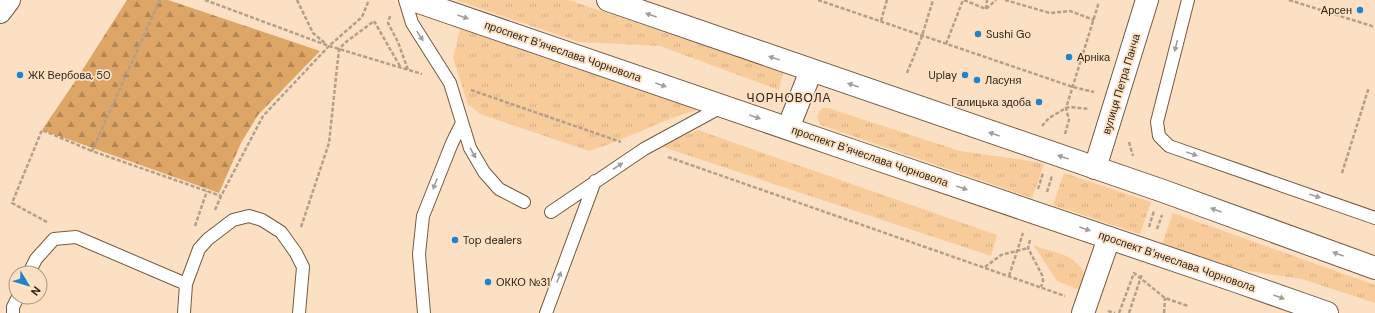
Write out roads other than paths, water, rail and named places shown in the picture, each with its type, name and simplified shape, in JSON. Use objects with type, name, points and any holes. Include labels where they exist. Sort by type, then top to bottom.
[{"type":"main road","points":[[0,12],[9,0]]},
{"type":"main road","name":"проспект Вʼячеслава Чорновола","points":[[413,0],[1326,313]]},
{"type":"main road","points":[[608,0],[810,71],[1163,190],[1375,268]]},
{"type":"main road","name":"вулиця Петра Панча","points":[[1095,168],[1147,0]]},
{"type":"main road","points":[[788,128],[810,71]]},
{"type":"main road","points":[[1083,313],[1109,238]]},
{"type":"lane","points":[[405,0],[412,23],[450,83],[470,148],[484,172],[499,189],[524,202]]},
{"type":"lane","points":[[1188,0],[1157,122],[1159,136],[1169,146],[1375,218]]},
{"type":"lane","points":[[551,212],[644,149],[723,106]]},
{"type":"lane","points":[[424,313],[419,254],[423,216],[452,143],[462,123]]},
{"type":"lane","points":[[546,313],[596,181]]},
{"type":"lane","points":[[184,313],[186,284],[199,249],[208,239],[233,220],[249,216],[262,220],[281,232],[296,253],[302,267],[299,313]]},
{"type":"lane","points":[[33,265],[36,259],[54,239],[76,237],[186,284]]},
{"type":"place","name":"Арсен","points":[[1360,10]]},
{"type":"place","name":"Sushi Go","points":[[978,34]]},
{"type":"place","name":"Арніка","points":[[1069,57]]},
{"type":"place","name":"ЖК Вербова, 50","points":[[20,75]]},
{"type":"place","name":"Uplay","points":[[965,75]]},
{"type":"place","name":"Ласуня","points":[[977,80]]},
{"type":"place","name":"Галицька здоба","points":[[1039,102]]},
{"type":"place","name":"Top dealers","points":[[455,240]]},
{"type":"place","name":"ОККО №31","points":[[488,282]]},
{"type":"district","name":"ЧОРНОВОЛА","points":[[789,98]]}]
